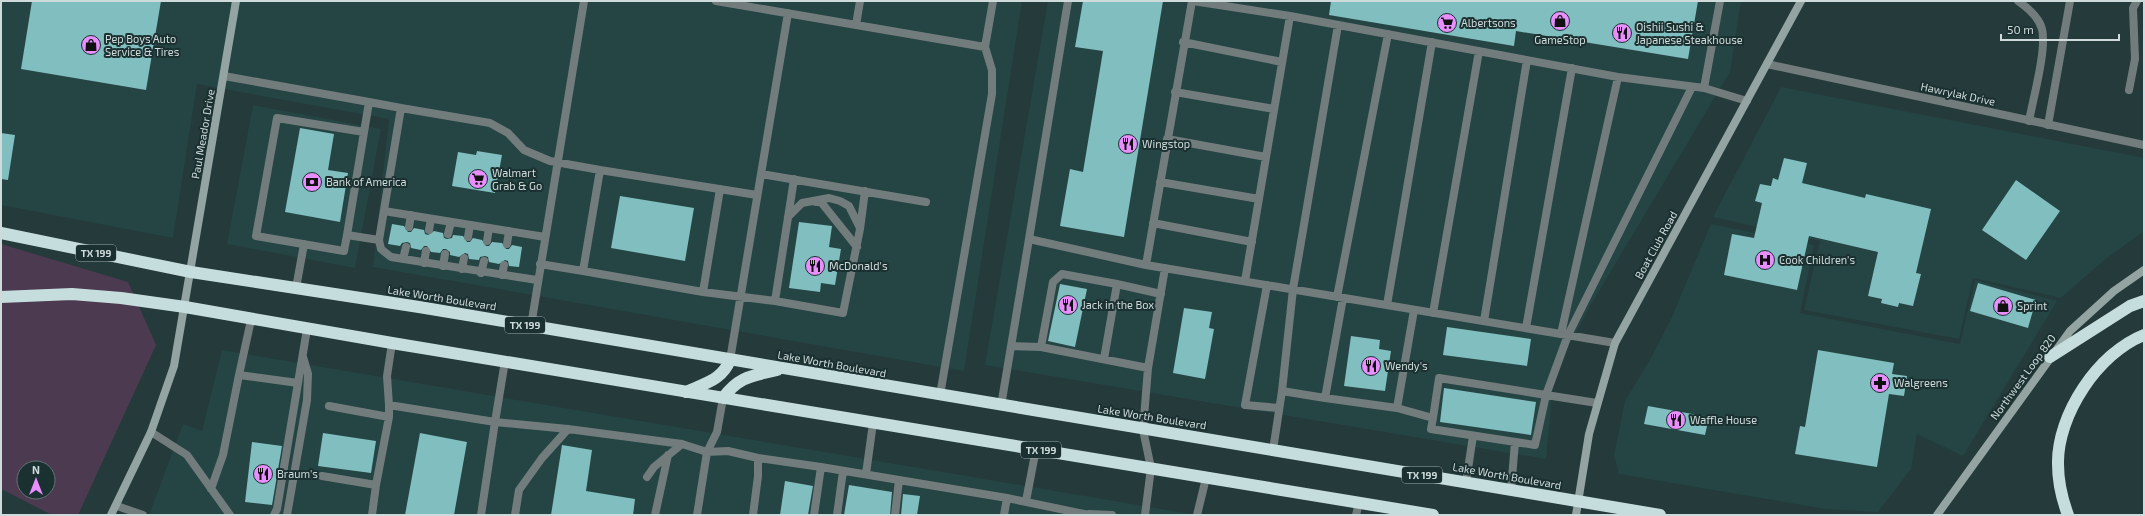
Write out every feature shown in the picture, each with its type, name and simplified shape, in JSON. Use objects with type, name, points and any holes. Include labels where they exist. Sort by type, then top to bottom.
[{"type":"highway","name":"Lake Worth Boulevard","points":[[1,233],[191,272],[531,326],[1143,430],[1273,450],[1660,515]]},
{"type":"highway","name":"TX 199","points":[[1,297],[72,294],[121,298],[185,307],[251,320],[1433,515]]},
{"type":"highway","points":[[2050,357],[2130,306],[2144,301]]},
{"type":"highway","points":[[2068,515],[2063,500],[2058,464],[2062,435],[2070,411],[2085,385],[2107,359],[2144,336]]},
{"type":"highway","points":[[686,392],[719,377],[726,370],[730,360]]},
{"type":"highway","points":[[723,398],[733,385],[744,379],[781,368]]},
{"type":"main road","name":"Paul Meador Drive","points":[[111,515],[117,506],[151,432],[174,366],[236,1]]},
{"type":"main road","name":"Boat Club Road","points":[[1576,515],[1589,434],[1615,343],[1801,1]]},
{"type":"main road","name":"Northwest Loop 820","points":[[1937,515],[2070,331],[2114,291],[2144,270]]},
{"type":"street","points":[[531,326],[537,280],[584,1]]},
{"type":"street","points":[[716,1],[985,48]]},
{"type":"street","points":[[856,25],[860,1]]},
{"type":"street","points":[[940,395],[992,94],[992,70],[985,48],[993,1]]},
{"type":"street","points":[[1001,406],[1068,1]]},
{"type":"street","points":[[1146,264],[1183,42],[1192,1],[1290,16],[1618,77],[1704,88],[1747,101]]},
{"type":"street","points":[[1704,88],[1720,1]]},
{"type":"street","points":[[2018,1],[2030,10],[2039,21],[2043,36],[2029,121]]},
{"type":"street","points":[[2048,125],[2070,1]]},
{"type":"street","points":[[2129,90],[2135,59],[2133,8],[2136,1]]},
{"type":"street","points":[[730,360],[788,13]]},
{"type":"street","points":[[1245,281],[1290,16]]},
{"type":"street","points":[[1273,450],[1280,408],[1293,289],[1338,25]]},
{"type":"street","points":[[1325,398],[1340,297],[1388,34]]},
{"type":"street","points":[[1183,42],[1282,62]]},
{"type":"street","points":[[1387,305],[1432,42]]},
{"type":"street","points":[[1433,313],[1479,51]]},
{"type":"street","points":[[1484,321],[1526,60]]},
{"type":"street","name":"Hawrylak Drive","points":[[1767,64],[2144,145]]},
{"type":"street","points":[[1526,328],[1572,68]]},
{"type":"street","points":[[224,76],[490,124],[508,133],[524,150],[557,163],[757,195]]},
{"type":"street","points":[[1597,403],[1546,395],[1439,378],[1431,429],[1535,445],[1546,395],[1564,335],[1618,77]]},
{"type":"street","points":[[1564,335],[1692,87]]},
{"type":"street","points":[[1175,92],[1274,108]]},
{"type":"street","points":[[364,132],[277,118],[256,236],[344,251],[347,235],[369,102]]},
{"type":"street","points":[[401,108],[379,240],[381,249],[391,257],[462,270],[537,280]]},
{"type":"street","points":[[1167,139],[1266,156]]},
{"type":"street","points":[[583,271],[600,170]]},
{"type":"street","points":[[761,174],[926,202]]},
{"type":"street","points":[[775,301],[794,179]]},
{"type":"street","points":[[1160,182],[1259,199]]},
{"type":"street","points":[[703,292],[720,189]]},
{"type":"street","points":[[540,264],[703,292],[775,301],[842,313],[857,247],[865,191]]},
{"type":"street","points":[[788,217],[802,203],[830,198],[840,200],[849,206],[860,229]]},
{"type":"street","points":[[802,203],[821,202],[857,247]]},
{"type":"street","points":[[384,211],[545,237]]},
{"type":"street","points":[[409,227],[411,215]]},
{"type":"street","points":[[429,230],[431,219]]},
{"type":"street","points":[[448,234],[451,222]]},
{"type":"street","points":[[1153,223],[1252,242]]},
{"type":"street","points":[[468,237],[470,225]]},
{"type":"street","points":[[487,241],[489,228]]},
{"type":"street","points":[[507,244],[509,231]]},
{"type":"street","points":[[347,235],[379,240]]},
{"type":"street","points":[[1029,239],[1165,268],[1615,343]]},
{"type":"street","points":[[296,288],[304,244]]},
{"type":"street","points":[[403,259],[406,247]]},
{"type":"street","points":[[424,263],[426,251]]},
{"type":"street","points":[[443,266],[445,254]]},
{"type":"street","points":[[462,270],[464,258]]},
{"type":"street","points":[[482,273],[484,261]]},
{"type":"street","points":[[502,275],[504,265]]},
{"type":"street","points":[[1145,515],[1151,468],[1143,430],[1148,368],[1165,268]]},
{"type":"street","points":[[1041,347],[1053,282],[1062,274],[1161,294]]},
{"type":"street","points":[[1104,359],[1117,284]]},
{"type":"street","points":[[1267,285],[1245,405],[1280,408]]},
{"type":"street","points":[[1397,408],[1414,310]]},
{"type":"street","points":[[210,489],[223,455],[251,320]]},
{"type":"street","points":[[274,515],[277,509],[308,329]]},
{"type":"street","points":[[372,515],[389,416],[387,388],[388,362],[392,343]]},
{"type":"street","points":[[1011,346],[1041,347],[1148,368]]},
{"type":"street","points":[[287,515],[307,400],[308,374],[303,356]]},
{"type":"street","points":[[481,515],[505,361]]},
{"type":"street","points":[[239,375],[298,383]]},
{"type":"street","points":[[1282,391],[1397,408],[1433,418]]},
{"type":"street","points":[[697,515],[707,452],[717,432],[723,398]]},
{"type":"street","points":[[389,405],[495,422],[568,429],[682,444],[707,452],[728,451],[758,458],[866,474],[1007,498],[1089,515],[1112,515]]},
{"type":"street","points":[[329,406],[389,416]]},
{"type":"street","points":[[866,474],[873,423]]},
{"type":"street","points":[[515,515],[519,490],[542,458],[568,429]]},
{"type":"street","points":[[151,432],[187,455],[230,515]]},
{"type":"street","points":[[1466,482],[1473,436]]},
{"type":"street","points":[[1511,490],[1516,442]]},
{"type":"street","points":[[648,477],[654,467],[682,444]]},
{"type":"street","points":[[1026,502],[1036,449]]},
{"type":"street","points":[[655,515],[668,455]]},
{"type":"street","points":[[753,515],[758,476],[758,458]]},
{"type":"street","points":[[814,515],[821,467]]},
{"type":"street","points":[[837,515],[843,471]]},
{"type":"street","points":[[322,476],[376,485]]},
{"type":"street","points":[[1197,515],[1206,478]]},
{"type":"street","points":[[895,515],[899,480]]},
{"type":"street","points":[[1004,515],[1007,498]]},
{"type":"street","points":[[1356,515],[1359,503]]},
{"type":"street","points":[[117,506],[143,515]]},
{"type":"shaded area","points":[[1,1],[1022,1],[964,371],[373,267],[389,119],[197,84],[173,238],[1,205]]},
{"type":"shaded area","points":[[1048,1],[1741,1],[1730,72],[1592,303],[1554,373],[1546,459],[985,365]]},
{"type":"shaded area","points":[[1781,87],[2144,158],[2144,231],[2103,261],[2061,298],[1973,278],[1959,339],[1804,310],[1820,241],[1713,217]]},
{"type":"shaded area","points":[[253,105],[381,129],[355,268],[227,244]]},
{"type":"shaded area","points":[[1711,224],[1814,245],[1800,313],[1960,344],[1975,280],[2057,301],[1963,456],[1917,434],[1911,469],[1878,512],[1826,509],[1619,474],[1614,455],[1625,401],[1651,358],[1671,319]]},
{"type":"shaded area","points":[[1,244],[128,282],[156,345],[78,515],[52,515],[23,500],[56,500],[56,460],[16,460],[16,497],[1,489]]},
{"type":"shaded area","points":[[222,350],[1197,515],[149,515],[183,424],[202,431]]},
{"type":"building","points":[[32,1],[161,1],[146,90],[21,69]]},
{"type":"building","points":[[1083,1],[1163,1],[1124,237],[1060,226],[1070,169],[1083,172],[1103,51],[1075,47]]},
{"type":"building","points":[[1331,1],[1698,1],[1688,59],[1516,31],[1514,46],[1329,15]]},
{"type":"building","points":[[300,128],[334,134],[328,170],[348,173],[340,222],[285,212]]},
{"type":"building","points":[[1,133],[15,135],[8,180],[1,179]]},
{"type":"building","points":[[477,151],[502,155],[495,193],[452,186],[458,152],[476,155]]},
{"type":"building","points":[[1784,158],[1807,163],[1802,183],[1865,198],[1866,194],[1931,209],[1916,273],[1921,274],[1913,306],[1899,303],[1898,307],[1881,303],[1882,299],[1868,296],[1878,252],[1809,236],[1797,290],[1724,275],[1732,234],[1754,238],[1762,203],[1755,201],[1760,184],[1771,186],[1773,178],[1778,180]]},
{"type":"building","points":[[2016,180],[2060,211],[2026,260],[1982,230]]},
{"type":"building","points":[[620,196],[694,208],[685,261],[611,248]]},
{"type":"building","name":"McDonald's","points":[[799,222],[832,226],[829,247],[841,249],[835,285],[821,283],[820,292],[789,288]]},
{"type":"building","points":[[392,224],[404,226],[408,232],[411,232],[414,228],[424,230],[425,234],[428,235],[434,231],[443,233],[444,238],[447,239],[452,238],[453,235],[463,236],[467,242],[470,242],[473,238],[482,240],[486,246],[489,246],[492,242],[502,243],[506,249],[509,249],[512,245],[522,247],[519,267],[509,266],[508,261],[505,260],[499,264],[489,262],[488,257],[485,256],[480,257],[479,260],[469,259],[468,254],[465,253],[459,257],[450,255],[450,252],[446,249],[443,249],[440,253],[431,252],[427,246],[424,246],[421,250],[411,248],[410,243],[407,242],[402,243],[400,246],[388,244]]},
{"type":"building","name":"Sprint","points":[[1978,283],[2036,300],[2028,328],[1970,311]]},
{"type":"building","points":[[1060,284],[1087,289],[1075,347],[1048,341]]},
{"type":"building","points":[[1184,308],[1212,312],[1209,328],[1214,329],[1205,379],[1173,373]]},
{"type":"building","points":[[1447,327],[1531,339],[1527,366],[1443,355]]},
{"type":"building","points":[[1351,336],[1380,340],[1379,349],[1391,351],[1385,391],[1344,386]]},
{"type":"building","name":"Walgreens","points":[[1818,350],[1894,363],[1892,374],[1907,376],[1904,396],[1889,394],[1877,467],[1795,454],[1800,426],[1805,427]]},
{"type":"building","points":[[1444,388],[1536,402],[1531,435],[1440,422]]},
{"type":"building","name":"Waffle House","points":[[1648,406],[1709,417],[1705,435],[1644,424]]},
{"type":"building","points":[[323,433],[376,441],[371,473],[318,466]]},
{"type":"building","points":[[420,433],[467,442],[454,515],[405,515]]},
{"type":"building","name":"Braum's","points":[[252,442],[282,446],[272,505],[245,502]]},
{"type":"building","points":[[562,445],[592,450],[586,491],[635,499],[633,515],[551,515]]},
{"type":"building","points":[[785,481],[813,486],[808,515],[780,515]]},
{"type":"building","points":[[849,485],[892,492],[890,515],[844,515]]},
{"type":"building","points":[[903,494],[920,496],[917,515],[901,515]]},
{"type":"place","name":"GameStop","points":[[1560,21]]},
{"type":"place","name":"Albertsons","points":[[1447,23]]},
{"type":"place","name":"Oishii Sushi & Japanese Steakhouse","points":[[1622,33]]},
{"type":"place","name":"Pep Boys Auto Service & Tires","points":[[91,45]]},
{"type":"place","name":"Wingstop","points":[[1128,144]]},
{"type":"place","name":"Walmart Grab & Go","points":[[478,179]]},
{"type":"place","name":"Bank of America","points":[[312,182]]},
{"type":"place","name":"Cook Children's","points":[[1765,260]]},
{"type":"place","name":"McDonald's","points":[[815,266]]},
{"type":"place","name":"Jack in the Box","points":[[1068,305]]},
{"type":"place","name":"Sprint","points":[[2003,306]]},
{"type":"place","name":"Wendy's","points":[[1371,366]]},
{"type":"place","name":"Walgreens","points":[[1880,383]]},
{"type":"place","name":"Waffle House","points":[[1676,420]]},
{"type":"place","name":"Braum's","points":[[263,474]]}]
